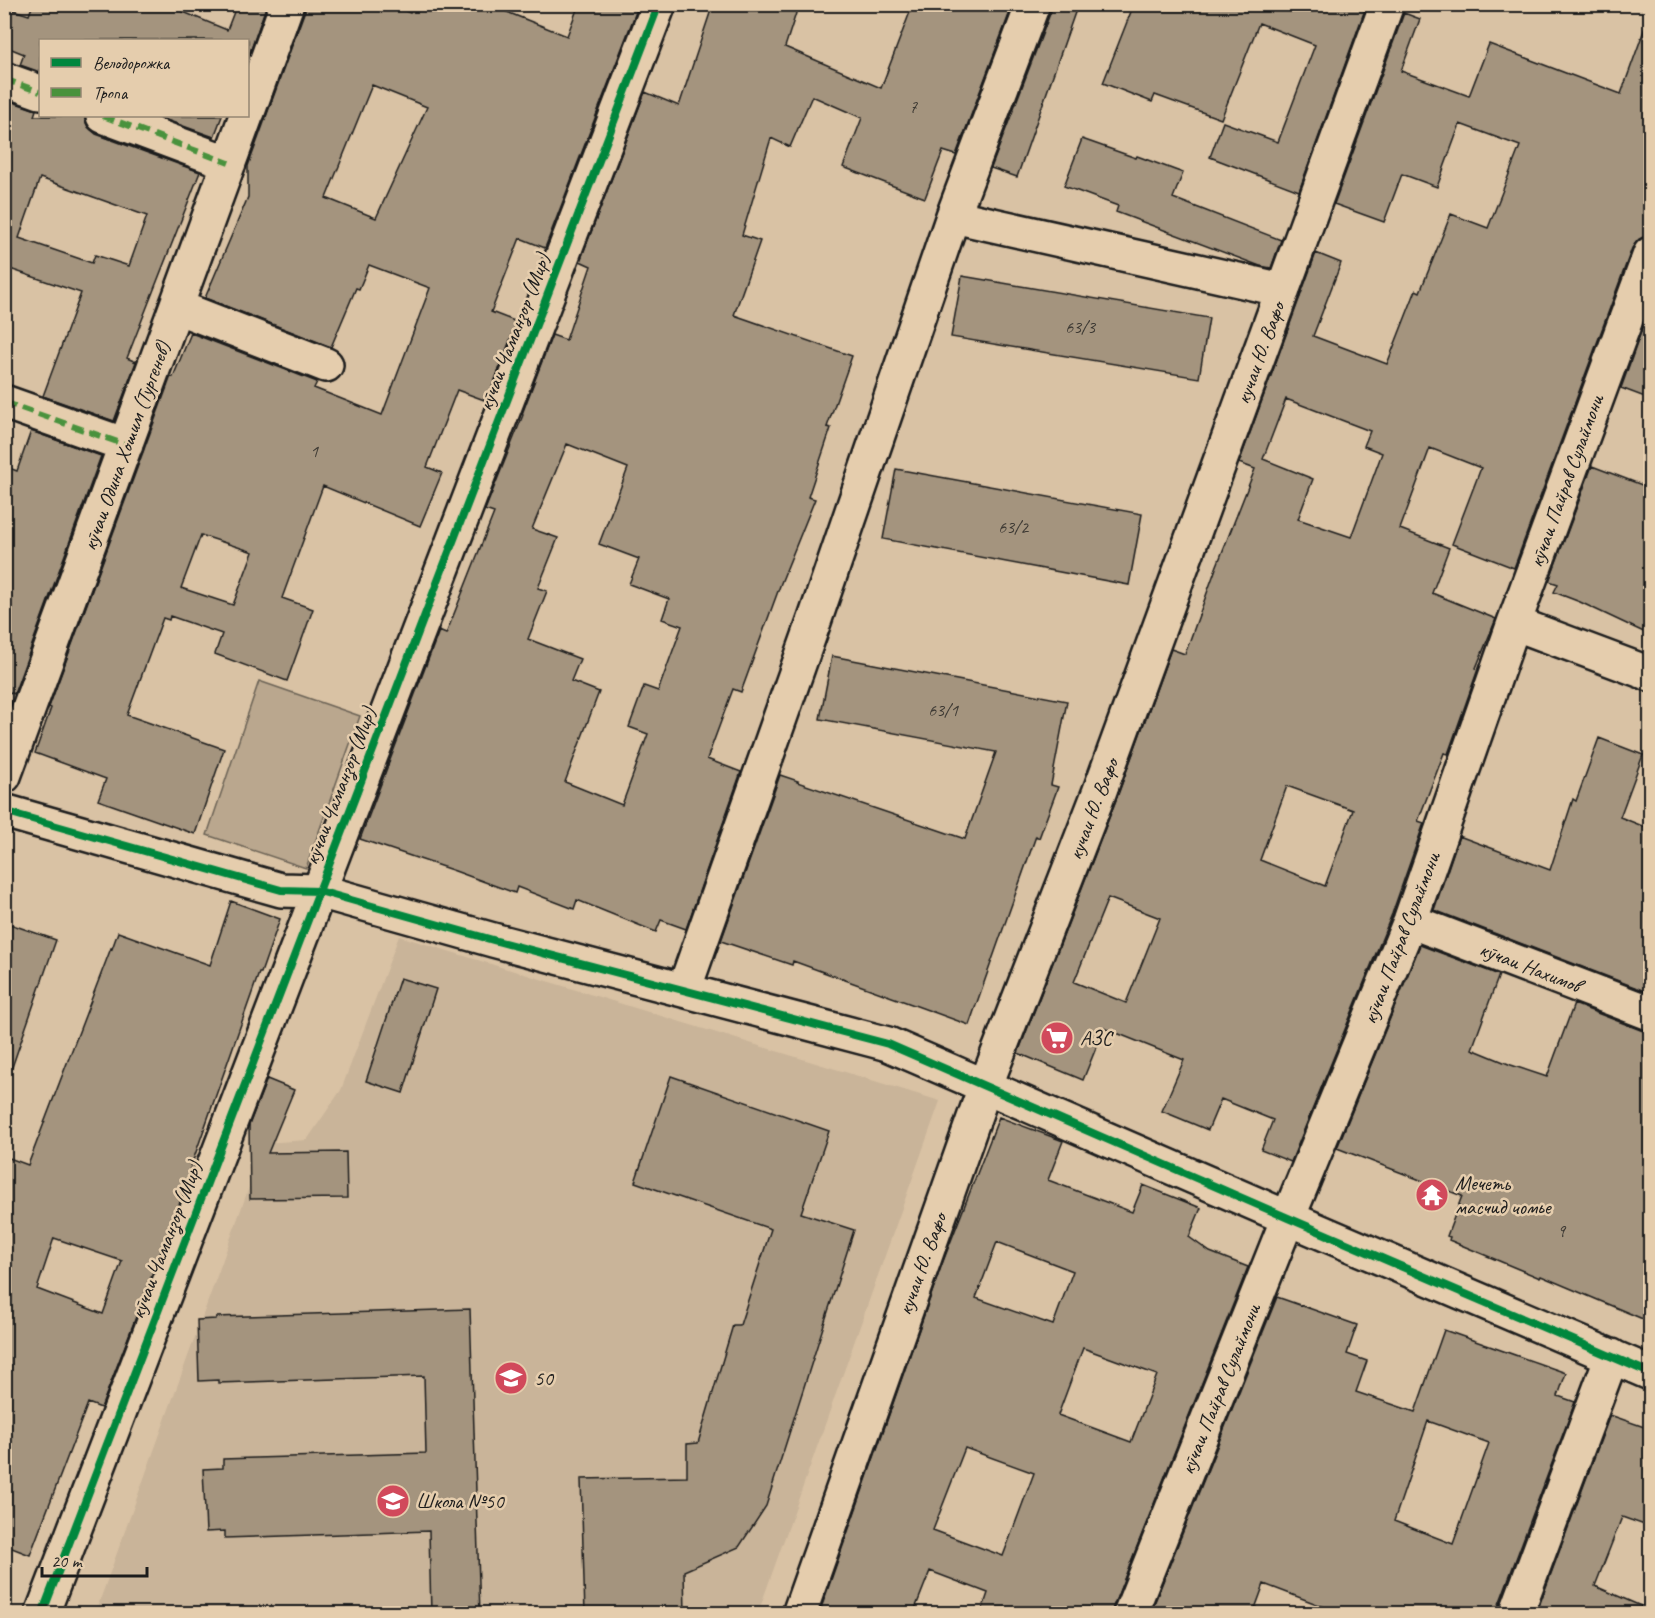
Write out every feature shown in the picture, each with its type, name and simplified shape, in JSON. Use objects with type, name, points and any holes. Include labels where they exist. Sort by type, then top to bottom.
[{"type":"street","name":"кӯчаи Одина Хошим (Тургенев)","points":[[249,108],[287,4]]},
{"type":"street","name":"кӯчаи Чаманзор (Мир)","points":[[42,1614],[659,4]]},
{"type":"street","points":[[684,990],[815,619],[953,216],[1033,4]]},
{"type":"street","name":"кучаи Ю. Вафо","points":[[799,1614],[985,1087],[1099,793],[1387,4]]},
{"type":"street","points":[[4,79],[39,92]]},
{"type":"street","points":[[106,117],[229,163]]},
{"type":"street","name":"кӯчаи Одина Хошим (Тургенев)","points":[[4,776],[246,117]]},
{"type":"street","points":[[953,216],[1283,290]]},
{"type":"street","name":"кӯчаи Пайрав Сулаймони","points":[[1130,1614],[1288,1218],[1410,921],[1514,623],[1637,331],[1650,254]]},
{"type":"street","points":[[177,307],[326,365]]},
{"type":"street","points":[[4,402],[126,445]]},
{"type":"street","points":[[1514,623],[1650,674]]},
{"type":"street","points":[[4,811],[281,890],[319,891],[493,940],[888,1044],[1650,1373]]},
{"type":"street","name":"кӯчаи Нахимов","points":[[1410,921],[1650,1013]]},
{"type":"street","points":[[1516,1614],[1612,1356]]},
{"type":"shaded area","points":[[259,681],[360,716],[306,868],[207,835]]},
{"type":"shaded area","name":"50","points":[[399,936],[940,1101],[758,1613],[95,1614],[265,1143],[307,1140],[341,1090]]},
{"type":"building","points":[[33,4],[164,4],[227,30],[237,4],[267,4],[249,55],[249,39],[39,39],[39,72],[20,65],[24,54],[4,46],[4,7],[29,15]]},
{"type":"building","points":[[305,4],[388,4],[410,13],[413,4],[487,4],[567,36],[579,4],[639,4],[545,248],[520,238],[491,312],[517,322],[487,401],[457,390],[427,467],[442,473],[420,526],[323,486],[282,598],[313,609],[287,681],[215,654],[222,634],[170,616],[169,620],[163,618],[127,715],[224,749],[195,834],[98,800],[106,779],[35,753],[51,708],[49,707],[171,376],[173,377],[191,333],[317,382],[314,388],[382,415],[430,288],[369,265],[359,289],[356,288],[331,347],[205,298],[248,197],[248,166],[305,10]],"holes":[[[372,85],[427,107],[376,218],[326,198]],[[201,535],[253,552],[233,605],[181,588]]]},
{"type":"building","points":[[713,4],[799,4],[785,47],[881,88],[913,4],[1013,4],[956,155],[943,151],[925,198],[843,167],[862,118],[812,96],[790,147],[771,138],[742,235],[760,241],[734,315],[852,356],[827,427],[831,428],[808,497],[815,499],[741,692],[733,689],[707,759],[741,772],[686,929],[661,920],[656,932],[577,900],[574,909],[517,887],[515,893],[360,839],[439,631],[446,634],[494,513],[485,510],[552,335],[566,340],[591,266],[580,261],[645,92],[679,106]],"holes":[[[567,444],[628,468],[599,544],[639,559],[629,584],[669,599],[662,619],[682,626],[658,691],[644,686],[629,727],[648,734],[622,805],[565,782],[599,692],[571,681],[580,659],[528,639],[547,591],[538,588],[558,538],[532,529]]]},
{"type":"building","points":[[1051,4],[1078,4],[1017,177],[991,168],[1051,11]]},
{"type":"building","points":[[1134,4],[1367,4],[1299,191],[1210,157],[1223,122],[1278,142],[1315,45],[1259,23],[1221,119],[1155,95],[1152,102],[1103,83]]},
{"type":"building","points":[[1404,13],[1420,19],[1401,71],[1469,96],[1489,44],[1621,94],[1647,22],[1650,23],[1650,236],[1639,239],[1632,248],[1514,568],[1452,544],[1481,468],[1430,448],[1400,529],[1449,548],[1432,593],[1496,619],[1476,668],[1478,669],[1448,754],[1444,753],[1418,821],[1424,823],[1392,914],[1291,1162],[1261,1150],[1273,1120],[1221,1099],[1208,1130],[1162,1111],[1184,1060],[1104,1028],[1083,1080],[1018,1053],[1116,800],[1171,649],[1185,654],[1255,469],[1239,463],[1316,253],[1341,263],[1313,336],[1387,364],[1416,290],[1420,292],[1451,214],[1488,228],[1520,146],[1460,124],[1437,187],[1402,174],[1384,222],[1334,204]],"holes":[[[1286,399],[1370,431],[1364,446],[1382,453],[1351,537],[1298,519],[1313,479],[1263,459]],[[1287,786],[1353,810],[1325,886],[1260,860]],[[1108,898],[1160,918],[1126,1003],[1074,982]]]},
{"type":"building","points":[[7,100],[36,110],[34,116],[85,117],[88,127],[96,134],[200,172],[127,358],[136,362],[114,421],[43,396],[81,293],[4,267],[4,109]],"holes":[[[40,178],[147,216],[129,266],[95,255],[92,263],[19,238]]]},
{"type":"building","points":[[158,117],[222,117],[214,137]]},
{"type":"building","points":[[1082,139],[1183,173],[1173,198],[1281,240],[1271,268],[1260,266],[1116,212],[1118,206],[1064,186]]},
{"type":"building","points":[[962,276],[1209,318],[1199,378],[951,337]]},
{"type":"building","points":[[1650,307],[1650,399],[1621,388]]},
{"type":"building","points":[[31,431],[101,456],[14,694],[4,690],[4,466],[17,471]]},
{"type":"building","points":[[1592,466],[1650,488],[1650,635],[1554,592],[1558,584],[1549,581]]},
{"type":"building","points":[[896,469],[1142,514],[1129,585],[883,539]]},
{"type":"building","points":[[832,656],[1067,701],[1051,785],[1058,787],[1039,838],[1036,836],[969,1025],[793,961],[792,965],[721,941],[780,775],[965,839],[996,752],[820,719]]},
{"type":"building","points":[[1599,738],[1643,755],[1620,817],[1650,829],[1650,993],[1434,910],[1459,836],[1550,870],[1573,799],[1576,801]]},
{"type":"building","points":[[231,901],[280,919],[189,1172],[191,1172],[184,1192],[101,1408],[88,1403],[30,1555],[4,1545],[4,1156],[28,1165],[118,932],[210,965]],"holes":[[[54,1238],[122,1261],[103,1314],[37,1289]]]},
{"type":"building","points":[[4,922],[56,940],[9,1076],[4,1075]]},
{"type":"building","points":[[1420,945],[1499,975],[1472,1049],[1511,1065],[1547,1077],[1574,1004],[1643,1031],[1650,1031],[1650,1322],[1449,1240],[1450,1237],[1447,1236],[1462,1196],[1337,1148]]},
{"type":"building","points":[[400,978],[436,989],[403,1093],[366,1081]]},
{"type":"building","points":[[671,1076],[829,1131],[801,1213],[854,1230],[766,1506],[739,1547],[684,1571],[685,1614],[585,1614],[581,1479],[687,1477],[687,1444],[698,1443],[733,1325],[740,1325],[771,1229],[635,1182]]},
{"type":"building","points":[[267,1079],[294,1090],[268,1153],[346,1152],[347,1198],[250,1199],[249,1125]]},
{"type":"building","points":[[999,1117],[1063,1141],[1048,1180],[1132,1212],[1143,1185],[1201,1208],[1189,1237],[1210,1252],[1248,1267],[1112,1614],[981,1614],[988,1593],[930,1571],[913,1614],[819,1614],[942,1264]],"holes":[[[997,1242],[1073,1271],[1053,1325],[976,1298]],[[1083,1348],[1157,1375],[1131,1442],[1058,1415]],[[965,1448],[1034,1473],[1003,1556],[933,1530]]]},
{"type":"building","points":[[1277,1297],[1357,1325],[1347,1354],[1367,1361],[1356,1392],[1415,1412],[1444,1330],[1566,1373],[1558,1396],[1575,1402],[1498,1607],[1498,1614],[1343,1614],[1264,1584],[1253,1614],[1150,1614]],"holes":[[[1428,1421],[1489,1443],[1453,1544],[1394,1521]]]},
{"type":"building","points":[[470,1309],[480,1614],[431,1614],[429,1531],[225,1538],[225,1531],[206,1532],[203,1469],[223,1468],[223,1459],[426,1453],[424,1376],[218,1383],[218,1380],[199,1381],[197,1320],[216,1319],[216,1317]]},
{"type":"building","points":[[1610,1415],[1650,1429],[1650,1527],[1622,1517],[1595,1586],[1650,1610],[1650,1614],[1536,1614]]},
{"type":"marked path","points":[[4,79],[39,92]]},
{"type":"marked path","points":[[106,117],[229,163]]},
{"type":"marked path","points":[[4,402],[126,445]]},
{"type":"cycle path","points":[[42,1614],[659,4]]},
{"type":"cycle path","points":[[4,811],[281,890],[319,891],[493,940],[888,1044],[1650,1373]]},
{"type":"place","name":"АЗС","points":[[1057,1038]]},
{"type":"place","name":"Мечеть масчид чомье","points":[[1432,1195]]},
{"type":"place","name":"50","points":[[511,1378]]},
{"type":"place","name":"Школа №50","points":[[393,1501]]}]
